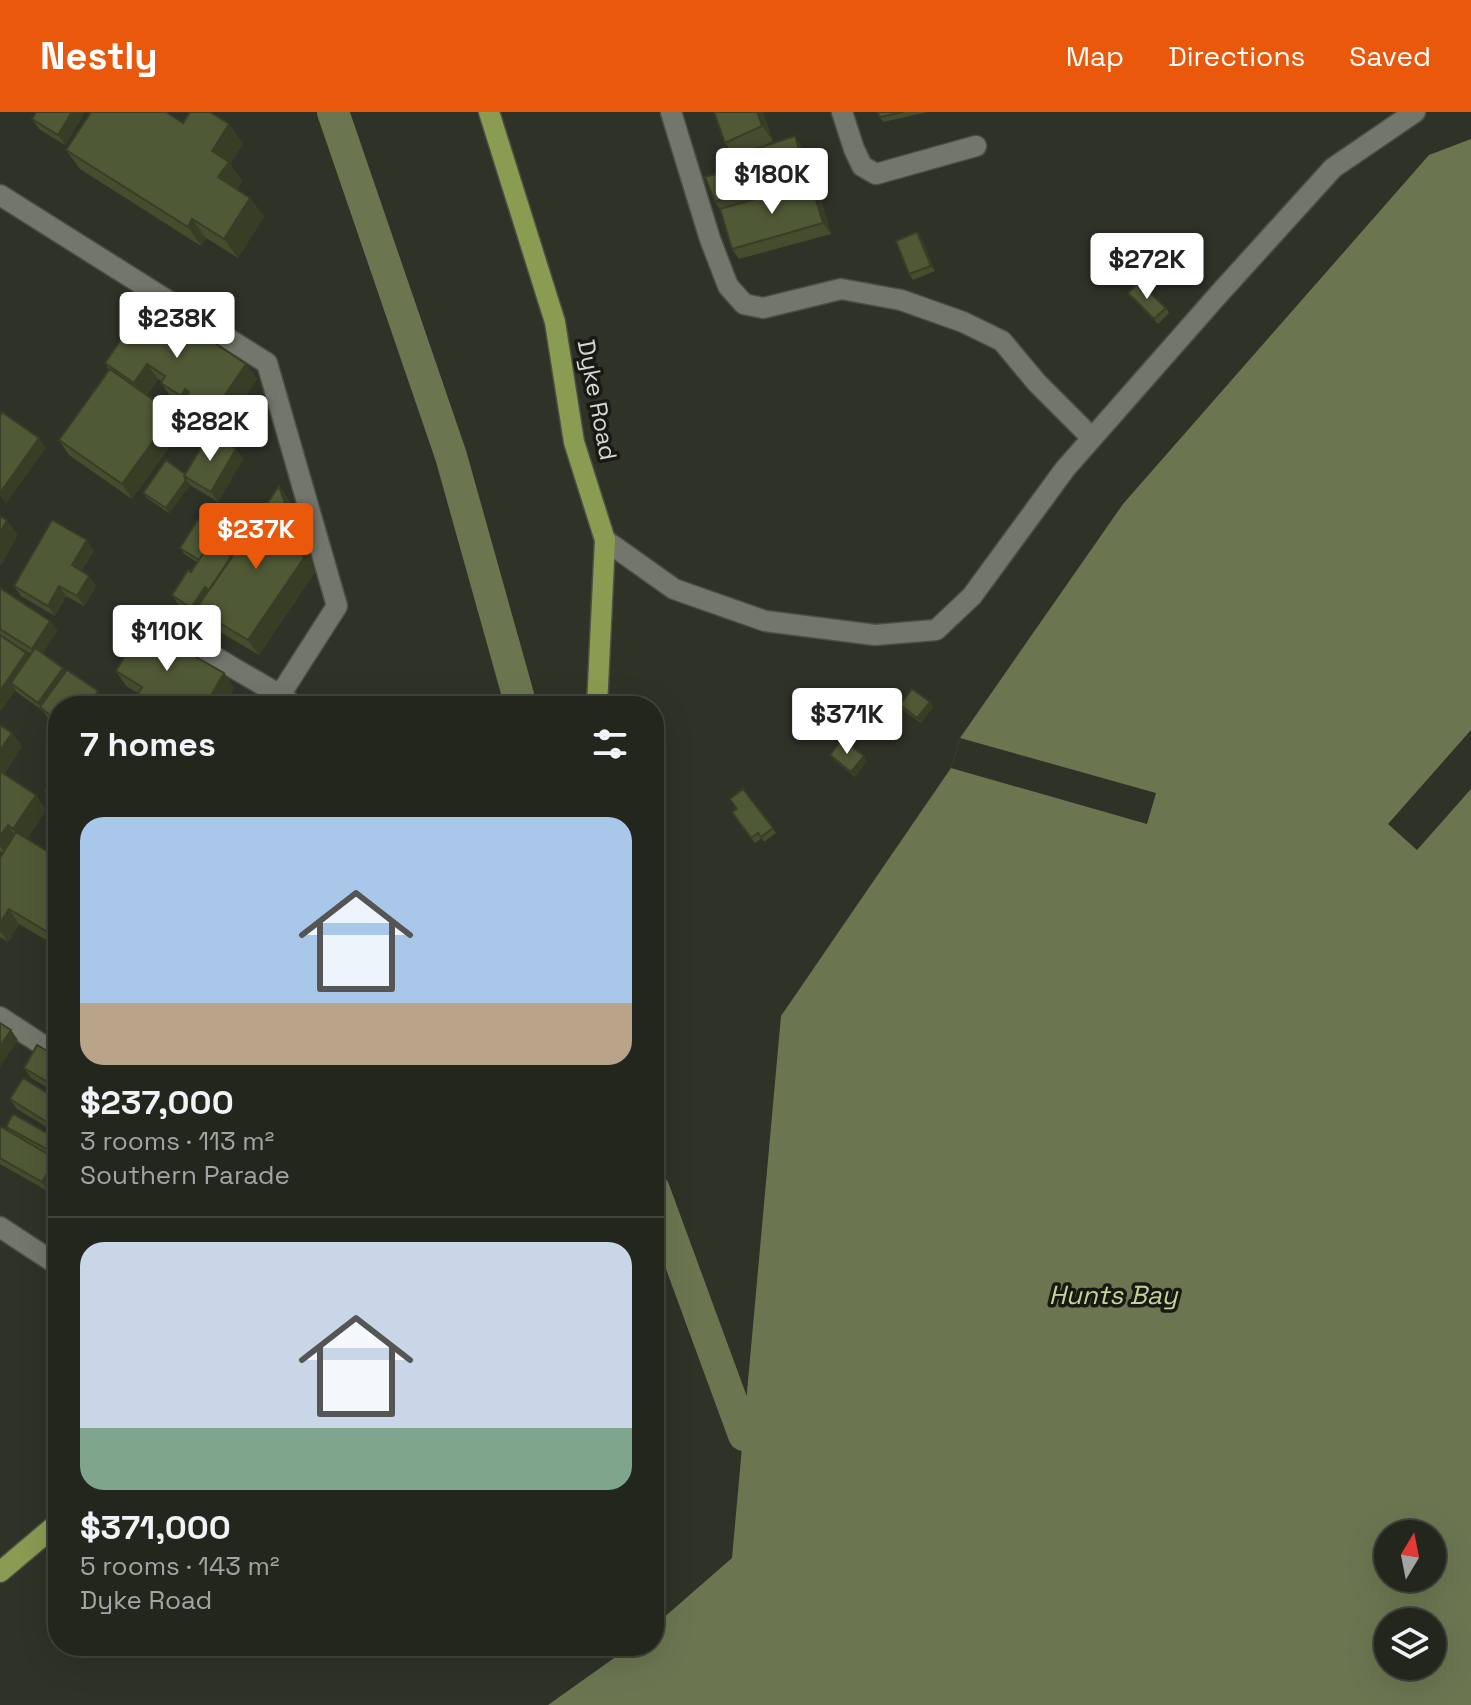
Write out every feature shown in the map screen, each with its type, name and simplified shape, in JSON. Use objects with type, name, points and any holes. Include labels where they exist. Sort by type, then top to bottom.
[{"type":"main road","name":"Dyke Road","points":[[489,112],[555,322],[574,442],[605,540],[598,696]]},
{"type":"main road","points":[[0,1572],[48,1531]]},
{"type":"street","points":[[671,112],[714,251],[728,286],[744,304],[763,308],[841,289],[901,300],[963,322],[1002,341],[1037,383],[1092,438]]},
{"type":"street","points":[[842,112],[862,166],[876,174],[976,146]]},
{"type":"street","points":[[605,540],[674,589],[765,621],[875,635],[936,630],[972,596],[1065,469],[1333,168],[1415,112]]},
{"type":"street","points":[[0,195],[267,363],[337,606],[286,696]]},
{"type":"street","points":[[148,618],[273,696]]},
{"type":"street","points":[[0,1017],[48,1045]]},
{"type":"street","points":[[0,1227],[48,1258]]},
{"type":"water","name":"Hunts Bay","points":[[1471,139],[1471,1705],[548,1705],[617,1656],[664,1656],[664,1617],[732,1558],[781,1016],[951,768],[960,738],[1123,504],[1429,155]]},
{"type":"pier","points":[[1471,730],[1471,789],[1417,850],[1388,824]]},
{"type":"pier","points":[[960,738],[1156,793],[1147,824],[951,768]]},
{"type":"building","points":[[36,112],[72,112],[58,135],[32,119]]},
{"type":"building","points":[[91,112],[166,112],[183,123],[190,112],[210,112],[229,124],[212,151],[229,162],[218,177],[250,198],[224,239],[192,219],[188,227],[66,150]]},
{"type":"building","points":[[714,112],[757,112],[762,126],[725,143]]},
{"type":"building","points":[[877,112],[903,112],[880,117]]},
{"type":"building","points":[[795,136],[806,172],[715,202],[705,177],[736,168],[731,157]]},
{"type":"building","points":[[811,183],[823,223],[732,249],[720,209]]},
{"type":"building","points":[[917,232],[931,266],[909,274],[896,241]]},
{"type":"building","points":[[1139,282],[1166,308],[1154,319],[1128,293]]},
{"type":"building","points":[[149,299],[246,364],[204,426],[177,409],[189,392],[185,389],[181,396],[161,383],[165,376],[147,364],[134,383],[105,363]]},
{"type":"building","points":[[110,369],[173,414],[122,484],[59,440]]},
{"type":"building","points":[[2,412],[39,438],[0,493],[0,416]]},
{"type":"building","points":[[210,433],[236,449],[211,492],[184,476]]},
{"type":"building","points":[[166,460],[185,474],[186,480],[166,508],[143,493]]},
{"type":"building","points":[[279,486],[304,558],[248,640],[196,609]]},
{"type":"building","points":[[0,516],[7,520],[0,533]]},
{"type":"building","points":[[198,519],[220,532],[199,560],[180,548]]},
{"type":"building","points":[[52,520],[87,540],[72,565],[89,576],[77,596],[59,586],[48,606],[14,586]]},
{"type":"building","points":[[210,543],[232,557],[209,590],[205,587],[191,608],[172,595]]},
{"type":"building","points":[[0,588],[50,621],[32,649],[0,629]]},
{"type":"building","points":[[142,626],[224,673],[211,696],[136,696],[142,687],[116,671]]},
{"type":"building","points":[[0,635],[26,653],[0,691]]},
{"type":"building","points":[[35,648],[63,668],[38,703],[11,683]]},
{"type":"building","points":[[67,670],[98,691],[95,696],[48,696]]},
{"type":"building","points":[[912,689],[930,702],[917,718],[900,705]]},
{"type":"building","points":[[48,696],[48,713],[40,707]]},
{"type":"building","points":[[0,725],[12,733],[0,750]]},
{"type":"building","points":[[842,739],[864,756],[851,772],[830,755]]},
{"type":"building","points":[[0,771],[36,795],[13,829],[8,825],[0,836]]},
{"type":"building","points":[[743,789],[773,828],[761,837],[758,833],[751,838],[732,812],[737,809],[730,799]]},
{"type":"building","points":[[16,832],[48,852],[48,932],[9,909],[0,923],[0,858]]},
{"type":"building","points":[[0,1023],[11,1030],[0,1046]]},
{"type":"building","points":[[37,1045],[48,1051],[48,1082],[24,1068]]},
{"type":"building","points":[[23,1078],[48,1094],[48,1123],[10,1099]]},
{"type":"building","points":[[13,1114],[48,1134],[48,1150],[6,1127]]},
{"type":"building","points":[[0,1126],[48,1154],[48,1172],[42,1182],[0,1158]]},
{"type":"waterway","points":[[333,112],[451,456],[518,696]]},
{"type":"waterway","points":[[664,1217],[744,1435]]}]
